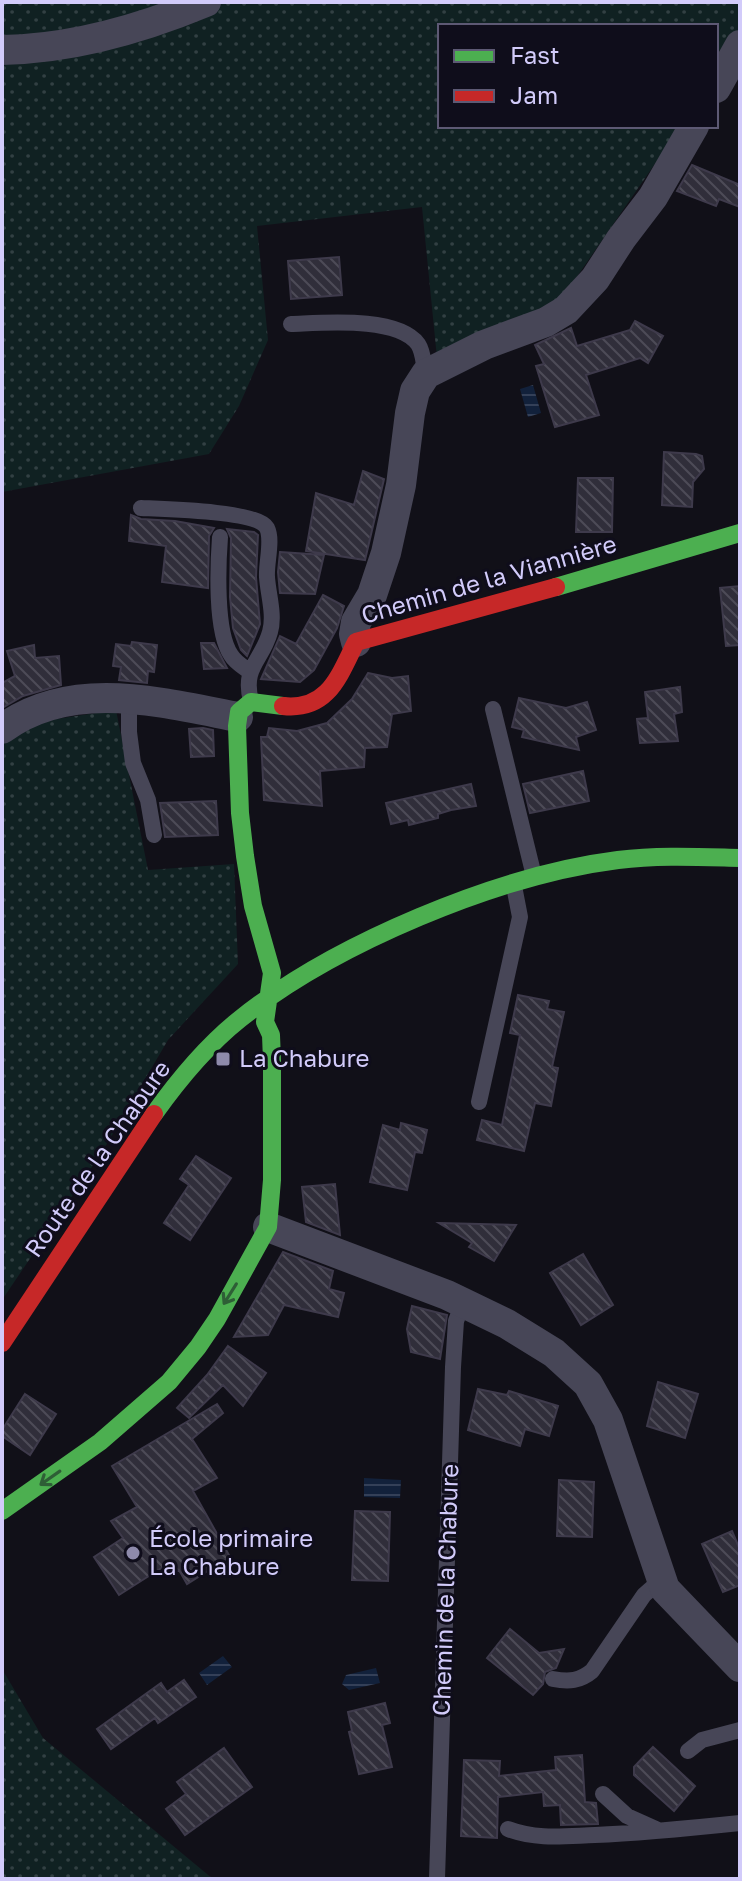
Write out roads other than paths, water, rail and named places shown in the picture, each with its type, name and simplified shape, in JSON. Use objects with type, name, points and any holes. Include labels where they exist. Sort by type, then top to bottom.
[{"type":"street","points":[[2,50],[85,43],[170,17],[206,2]]},
{"type":"street","points":[[726,81],[740,45]]},
{"type":"street","points":[[356,642],[356,622],[372,595],[386,553],[401,485],[410,413],[415,391],[426,374],[484,345],[546,322],[566,310],[595,279],[653,197],[693,128]]},
{"type":"street","name":"Chemin de la Viannière","points":[[244,710],[311,706],[325,696],[356,642],[451,618],[740,533]]},
{"type":"street","points":[[2,729],[31,711],[95,697],[244,710],[240,813],[253,906],[272,973],[265,1022],[271,1035],[272,1048],[273,1130],[268,1227],[260,1245],[190,1357],[169,1382],[94,1446],[2,1511]]},
{"type":"street","name":"Route de la Chabure","points":[[2,1343],[159,1106],[229,1027],[268,998],[319,967],[377,938],[436,912],[534,876],[605,862],[678,856],[740,858]]},
{"type":"street","points":[[268,1227],[358,1260],[507,1324],[554,1353],[588,1384],[608,1420],[665,1589],[695,1624],[740,1667]]},
{"type":"lane","points":[[291,324],[336,323],[399,331],[419,345],[426,374]]},
{"type":"lane","points":[[141,508],[209,512],[265,524],[269,532],[266,572],[272,622],[264,647],[249,671],[244,710]]},
{"type":"lane","points":[[220,537],[219,592],[224,639],[231,656],[249,671]]},
{"type":"lane","points":[[129,698],[133,763],[148,800],[154,835]]},
{"type":"lane","points":[[493,709],[534,876]]},
{"type":"lane","points":[[479,1102],[520,917],[514,884]]},
{"type":"lane","name":"Chemin de la Chabure","points":[[437,1879],[453,1367],[456,1321],[463,1303]]},
{"type":"lane","points":[[553,1679],[571,1681],[592,1671],[644,1595],[661,1580]]},
{"type":"lane","points":[[688,1751],[702,1740],[740,1730]]},
{"type":"lane","points":[[603,1794],[627,1816],[661,1831]]},
{"type":"lane","points":[[508,1829],[548,1837],[740,1823]]},
{"type":"water","points":[[533,385],[541,413],[528,417],[520,389]]},
{"type":"water","points":[[364,1478],[401,1480],[400,1498],[364,1497]]},
{"type":"water","points":[[223,1656],[232,1667],[207,1685],[199,1673]]},
{"type":"water","points":[[376,1668],[380,1683],[349,1690],[342,1684],[346,1675]]},
{"type":"place","name":"La Chabure","points":[[223,1059]]},
{"type":"place","name":"École primaire La Chabure","points":[[133,1553]]}]
